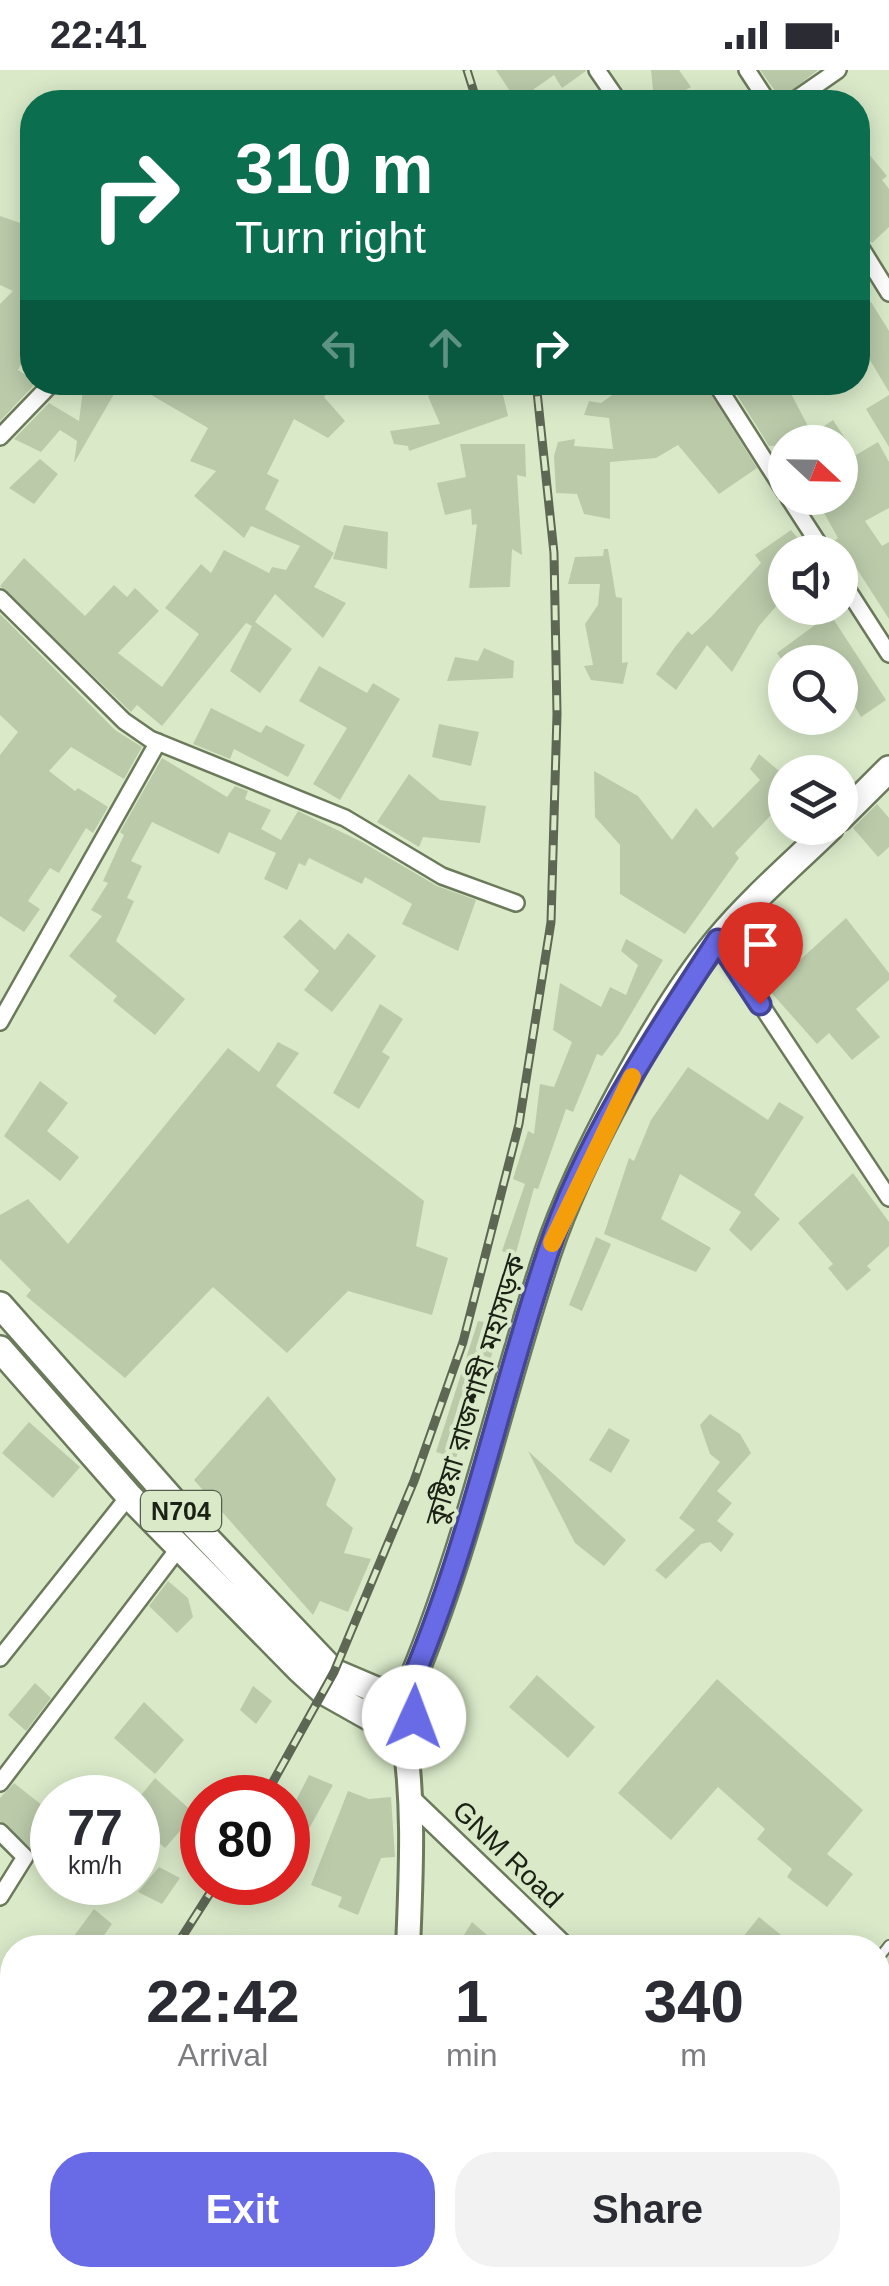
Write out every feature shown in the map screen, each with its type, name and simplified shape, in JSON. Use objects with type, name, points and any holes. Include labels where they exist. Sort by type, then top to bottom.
[{"type":"highway","points":[[858,800],[889,769]]},
{"type":"highway","name":"কুষ্টিয়া রাজশাহী মহাসড়ক","points":[[394,1692],[479,1486],[554,1238],[620,1098],[718,940],[813,845]]},
{"type":"highway","name":"N704","points":[[0,1305],[334,1672],[394,1692]]},
{"type":"highway","name":"N704","points":[[0,1349],[178,1548],[323,1691],[390,1726]]},
{"type":"highway","points":[[63,1420],[83,1400]]},
{"type":"highway","points":[[225,1595],[242,1575]]},
{"type":"highway","points":[[394,1692],[416,1712],[390,1726],[373,1711],[394,1692]]},
{"type":"main road","points":[[390,1726],[412,1800],[408,1935]]},
{"type":"street","points":[[809,90],[838,70]]},
{"type":"street","points":[[870,262],[889,293]]},
{"type":"street","points":[[0,437],[40,395]]},
{"type":"street","points":[[723,395],[768,465]]},
{"type":"street","points":[[0,598],[124,721],[158,742],[345,818],[442,876],[516,903]]},
{"type":"street","points":[[858,606],[889,654]]},
{"type":"street","points":[[0,1022],[158,742]]},
{"type":"street","points":[[718,940],[889,1198]]},
{"type":"street","points":[[0,1658],[129,1496]]},
{"type":"street","points":[[0,1783],[178,1548]]},
{"type":"street","name":"GNM Road","points":[[412,1800],[552,1935]]},
{"type":"street","points":[[0,1832],[25,1856],[0,1897]]},
{"type":"building","points":[[496,70],[586,70],[562,88],[554,75],[534,90],[509,90]]},
{"type":"building","points":[[651,70],[679,70],[691,87],[686,90],[653,90]]},
{"type":"building","points":[[760,70],[818,70],[792,90],[774,90]]},
{"type":"building","points":[[870,155],[887,176],[882,180],[889,189],[889,227],[872,243]]},
{"type":"building","points":[[0,216],[20,223],[18,370],[20,395],[25,395],[0,421],[0,304],[13,291],[0,285]]},
{"type":"building","points":[[870,303],[889,331],[889,392],[870,360]]},
{"type":"building","points":[[82,395],[113,395],[74,463],[77,441],[60,430],[41,452],[14,439],[49,403],[79,421]]},
{"type":"building","points":[[151,395],[325,395],[345,421],[328,438],[294,419],[267,474],[279,480],[265,509],[334,553],[314,587],[346,603],[323,638],[275,594],[255,622],[292,649],[260,693],[230,671],[252,626],[246,623],[162,726],[137,705],[131,712],[0,586],[24,558],[85,616],[114,585],[127,597],[135,588],[159,611],[118,653],[162,687],[199,634],[165,608],[201,564],[211,573],[224,550],[269,573],[272,567],[286,570],[300,546],[251,526],[244,538],[194,496],[216,471],[190,461],[208,428]]},
{"type":"building","points":[[503,395],[508,416],[409,451],[408,446],[394,444],[390,431],[440,424],[428,396]]},
{"type":"building","points":[[612,395],[712,395],[757,468],[719,494],[678,445],[656,458],[610,462],[610,519],[584,514],[577,494],[556,493],[554,456],[558,442],[575,439],[574,446],[613,449],[609,418],[584,415],[589,401],[601,403]]},
{"type":"building","points":[[737,395],[792,395],[807,425],[768,425],[768,444]]},
{"type":"building","points":[[889,395],[889,447],[866,409]]},
{"type":"building","points":[[878,442],[889,462],[889,508],[865,521],[882,546],[889,542],[889,619],[858,571],[858,535],[836,535],[825,515],[858,515],[858,454]]},
{"type":"building","points":[[460,444],[525,444],[526,477],[517,475],[522,555],[512,549],[510,587],[469,588],[477,524],[472,525],[471,509],[445,515],[437,483],[466,477]]},
{"type":"building","points":[[40,459],[58,474],[34,504],[9,488]]},
{"type":"building","points":[[344,525],[388,532],[387,569],[333,559]]},
{"type":"building","points":[[768,546],[768,616],[732,672],[707,645],[676,690],[656,674],[688,631],[692,635],[761,563],[755,555]]},
{"type":"building","points":[[604,549],[608,549],[616,597],[622,598],[622,663],[628,662],[623,684],[591,680],[584,666],[593,665],[585,624],[598,605],[600,584],[568,584],[575,557],[603,556]]},
{"type":"building","points":[[0,614],[115,730],[142,747],[124,779],[71,747],[49,771],[75,791],[78,788],[108,807],[93,833],[86,828],[59,873],[50,868],[28,901],[40,909],[24,932],[0,916],[0,755],[18,732],[0,715]]},
{"type":"building","points":[[815,625],[837,625],[850,645],[788,645]]},
{"type":"building","points":[[484,648],[514,661],[513,678],[447,681],[455,657],[478,661]]},
{"type":"building","points":[[858,657],[886,700],[861,717],[858,712]]},
{"type":"building","points":[[319,666],[367,693],[373,683],[400,699],[340,800],[313,784],[347,728],[299,701]]},
{"type":"building","points":[[211,708],[261,733],[266,725],[305,745],[288,777],[234,749],[230,759],[193,744]]},
{"type":"building","points":[[439,724],[479,732],[471,766],[432,757]]},
{"type":"building","points":[[759,754],[768,762],[768,818],[735,853],[739,858],[685,934],[620,894],[620,845],[595,817],[594,771],[638,796],[672,840],[696,808],[713,828],[760,780],[750,769]]},
{"type":"building","points":[[162,758],[227,797],[235,786],[248,791],[245,799],[271,810],[261,829],[281,840],[298,811],[362,842],[437,886],[476,900],[458,951],[402,924],[412,904],[365,877],[362,884],[309,858],[305,866],[299,863],[287,890],[264,879],[276,853],[229,832],[219,854],[152,822],[131,861],[142,866],[127,898],[134,901],[116,941],[185,999],[155,1035],[113,1001],[117,996],[69,956],[102,916],[91,910],[108,883],[103,881],[124,835],[120,832]]},
{"type":"building","points":[[409,774],[440,800],[486,806],[480,843],[423,837],[419,847],[377,822]]},
{"type":"building","points":[[877,804],[889,818],[889,847],[878,857],[858,834],[858,823]]},
{"type":"building","points":[[846,918],[889,973],[889,980],[856,1009],[880,1037],[852,1060],[829,1033],[817,1044],[768,989]]},
{"type":"building","points":[[300,919],[335,950],[348,933],[376,956],[332,1012],[304,990],[319,971],[283,937]]},
{"type":"building","points":[[626,939],[663,960],[619,1034],[602,1056],[597,1054],[573,1112],[566,1109],[538,1189],[534,1188],[515,1256],[502,1251],[525,1184],[513,1179],[528,1131],[534,1134],[540,1084],[554,1087],[572,1042],[553,1030],[560,983],[601,1007],[610,987],[626,995],[638,965],[621,951]]},
{"type":"building","points":[[380,1004],[403,1019],[382,1052],[390,1057],[359,1109],[333,1093]]},
{"type":"building","points":[[278,1042],[299,1053],[276,1086],[424,1201],[416,1246],[448,1258],[432,1315],[348,1291],[287,1353],[213,1287],[125,1378],[26,1296],[31,1290],[0,1259],[0,1215],[28,1199],[68,1244],[228,1048],[259,1072]]},
{"type":"building","points":[[688,1067],[768,1120],[779,1102],[804,1117],[754,1195],[780,1219],[751,1251],[729,1230],[741,1212],[680,1174],[661,1219],[711,1248],[696,1272],[604,1234],[629,1158],[634,1161],[651,1120]]},
{"type":"building","points":[[40,1081],[68,1103],[47,1131],[79,1157],[60,1181],[4,1136]]},
{"type":"building","points":[[853,1173],[889,1222],[889,1246],[867,1266],[871,1270],[847,1291],[828,1268],[833,1264],[798,1223]]},
{"type":"building","points":[[596,1237],[611,1244],[582,1311],[569,1305]]},
{"type":"building","points":[[478,1321],[502,1325],[456,1458],[436,1452]]},
{"type":"building","points":[[268,1396],[336,1479],[326,1505],[353,1528],[344,1553],[371,1559],[348,1612],[320,1601],[313,1615],[194,1480]]},
{"type":"building","points":[[710,1414],[740,1434],[751,1453],[717,1491],[732,1503],[717,1521],[734,1534],[721,1552],[710,1542],[701,1544],[666,1579],[655,1570],[695,1530],[679,1518],[720,1462],[710,1454],[700,1425]]},
{"type":"building","points":[[29,1422],[80,1467],[53,1498],[2,1453]]},
{"type":"building","points":[[609,1428],[630,1440],[611,1473],[589,1460]]},
{"type":"building","points":[[528,1451],[626,1540],[604,1566],[575,1543]]},
{"type":"building","points":[[168,1581],[188,1598],[193,1617],[177,1633],[149,1606]]},
{"type":"building","points":[[537,1675],[595,1727],[568,1758],[509,1707]]},
{"type":"building","points":[[717,1679],[863,1810],[827,1854],[853,1874],[827,1907],[787,1877],[792,1869],[757,1839],[765,1829],[718,1787],[671,1840],[618,1793]]},
{"type":"building","points":[[35,1683],[51,1698],[26,1731],[8,1715]]},
{"type":"building","points":[[253,1686],[272,1701],[256,1724],[240,1710]]},
{"type":"building","points":[[144,1702],[184,1740],[155,1774],[114,1738]]},
{"type":"building","points":[[310,1775],[333,1785],[310,1827]]},
{"type":"building","points":[[160,1782],[180,1800],[180,1831],[165,1848],[160,1844]]},
{"type":"building","points":[[14,1783],[30,1796],[30,1848],[0,1821],[0,1798]]},
{"type":"building","points":[[348,1791],[369,1799],[391,1797],[395,1857],[381,1858],[358,1915],[338,1907],[342,1897],[311,1885]]},
{"type":"building","points":[[160,1868],[180,1878],[160,1903]]},
{"type":"building","points":[[94,1909],[112,1924],[104,1935],[75,1935]]},
{"type":"building","points":[[759,1917],[781,1935],[745,1935]]},
{"type":"building","points":[[472,1922],[487,1935],[464,1935]]},
{"type":"railway","points":[[467,70],[473,90]]},
{"type":"railway","points":[[277,1775],[334,1672],[414,1481],[463,1342],[519,1124],[551,922],[557,714],[554,553],[537,395]]},
{"type":"railway","points":[[183,1935],[202,1905]]},
{"type":"slow traffic","points":[[552,1243],[632,1077]]},
{"type":"route","points":[[414,1717],[416,1706],[407,1692],[425,1650],[491,1450],[548,1252],[584,1171],[658,1030],[718,940],[760,1004]]}]
